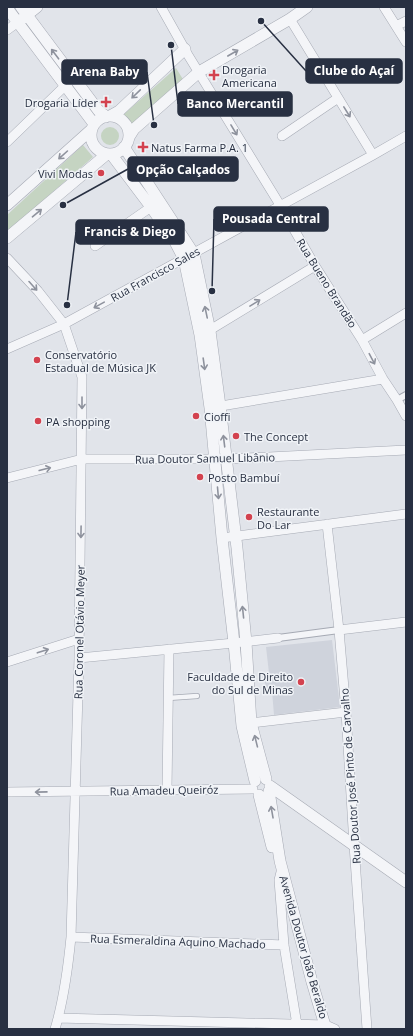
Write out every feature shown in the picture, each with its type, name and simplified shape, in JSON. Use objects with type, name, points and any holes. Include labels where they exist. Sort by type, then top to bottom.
[{"type":"street","points":[[7,30],[22,15],[37,7]]},
{"type":"street","name":"Rua Bueno Brandão","points":[[161,7],[315,266],[362,340],[383,379],[406,416]]},
{"type":"street","points":[[128,137],[134,129],[199,72],[290,20],[306,7]]},
{"type":"street","points":[[384,7],[406,42]]},
{"type":"street","points":[[7,8],[22,15],[69,82],[93,126],[90,137],[93,145],[99,151],[109,154]]},
{"type":"street","points":[[290,20],[373,155]]},
{"type":"street","points":[[396,26],[406,21]]},
{"type":"street","points":[[7,205],[100,119],[119,111],[185,48]]},
{"type":"street","points":[[7,238],[109,154],[118,152],[127,142],[128,129],[124,122],[118,118],[108,116],[98,110],[69,82]]},
{"type":"street","points":[[7,142],[69,82]]},
{"type":"street","points":[[282,136],[338,98]]},
{"type":"street","name":"Rua Francisco Sales","points":[[7,349],[64,324],[406,136]]},
{"type":"street","name":"Avenida Doutor João Beraldo","points":[[124,147],[189,256],[205,333],[221,459],[235,537],[242,726],[262,787]]},
{"type":"street","name":"Avenida Doutor João Beraldo","points":[[109,154],[152,207],[174,240],[189,256]]},
{"type":"street","points":[[95,246],[152,207]]},
{"type":"street","name":"Rua Coronel Otávio Meyer","points":[[7,258],[38,291],[64,324],[82,377],[79,658],[71,937],[67,973],[55,1029]]},
{"type":"street","points":[[205,333],[315,266]]},
{"type":"street","points":[[362,340],[406,313]]},
{"type":"street","points":[[215,407],[383,379]]},
{"type":"street","points":[[397,400],[406,395]]},
{"type":"street","name":"Rua Doutor Samuel Libânio","points":[[7,478],[82,459],[221,459],[406,450]]},
{"type":"street","name":"Avenida Doutor João Beraldo","points":[[221,459],[222,538],[240,643],[251,723],[271,845],[281,864],[312,982],[329,1028]]},
{"type":"street","points":[[222,538],[406,514]]},
{"type":"street","name":"Rua Doutor José Pinto de Carvalho","points":[[327,524],[339,630],[346,712],[354,845],[368,1029]]},
{"type":"street","points":[[79,658],[240,643],[406,622]]},
{"type":"street","points":[[7,662],[79,639]]},
{"type":"street","points":[[167,790],[169,649]]},
{"type":"street","points":[[251,723],[346,712]]},
{"type":"street","points":[[262,787],[354,845],[406,882]]},
{"type":"street","name":"Rua Amadeu Queiróz","points":[[7,792],[262,787]]},
{"type":"street","name":"Avenida Doutor João Beraldo","points":[[281,864],[279,880],[284,945],[297,1025]]},
{"type":"street","name":"Rua Esmeraldina Aquino Machado","points":[[71,937],[284,945]]},
{"type":"street","points":[[58,1018],[297,1025],[329,1028]]},
{"type":"lane","points":[[168,698],[197,696]]},
{"type":"shaded area","name":"Faculdade de Direito do Sul de Minas","points":[[332,640],[340,707],[274,715],[272,691],[266,691],[264,674],[269,673],[266,647]]},
{"type":"green space","points":[[176,68],[184,81],[131,125],[123,115]]},
{"type":"green space","points":[[110,127],[116,130],[119,136],[116,142],[110,145],[104,142],[101,136],[104,130]]},
{"type":"green space","points":[[83,145],[93,157],[7,232],[7,215]]},
{"type":"place","name":"Clube do Açaí","points":[[261,21]]},
{"type":"place","name":"Banco Mercantil","points":[[171,45]]},
{"type":"place","name":"Drogaria Americana","points":[[214,75]]},
{"type":"place","name":"Drogaria Líder","points":[[106,102]]},
{"type":"place","name":"Arena Baby","points":[[154,125]]},
{"type":"place","name":"Natus Farma P.A. 1","points":[[143,147]]},
{"type":"place","name":"Vivi Modas","points":[[101,173]]},
{"type":"place","name":"Opção Calçados","points":[[63,205]]},
{"type":"place","name":"Pousada Central","points":[[212,291]]},
{"type":"place","name":"Francis & Diego","points":[[67,305]]},
{"type":"place","name":"Conservatório Estadual de Música JK","points":[[37,360]]},
{"type":"place","name":"Cioffi","points":[[196,416]]},
{"type":"place","name":"PA shopping","points":[[38,421]]},
{"type":"place","name":"The Concept","points":[[236,436]]},
{"type":"place","name":"Posto Bambuí","points":[[200,477]]},
{"type":"place","name":"Restaurante Do Lar","points":[[249,517]]},
{"type":"place","name":"Faculdade de Direito do Sul de Minas","points":[[301,682]]}]
